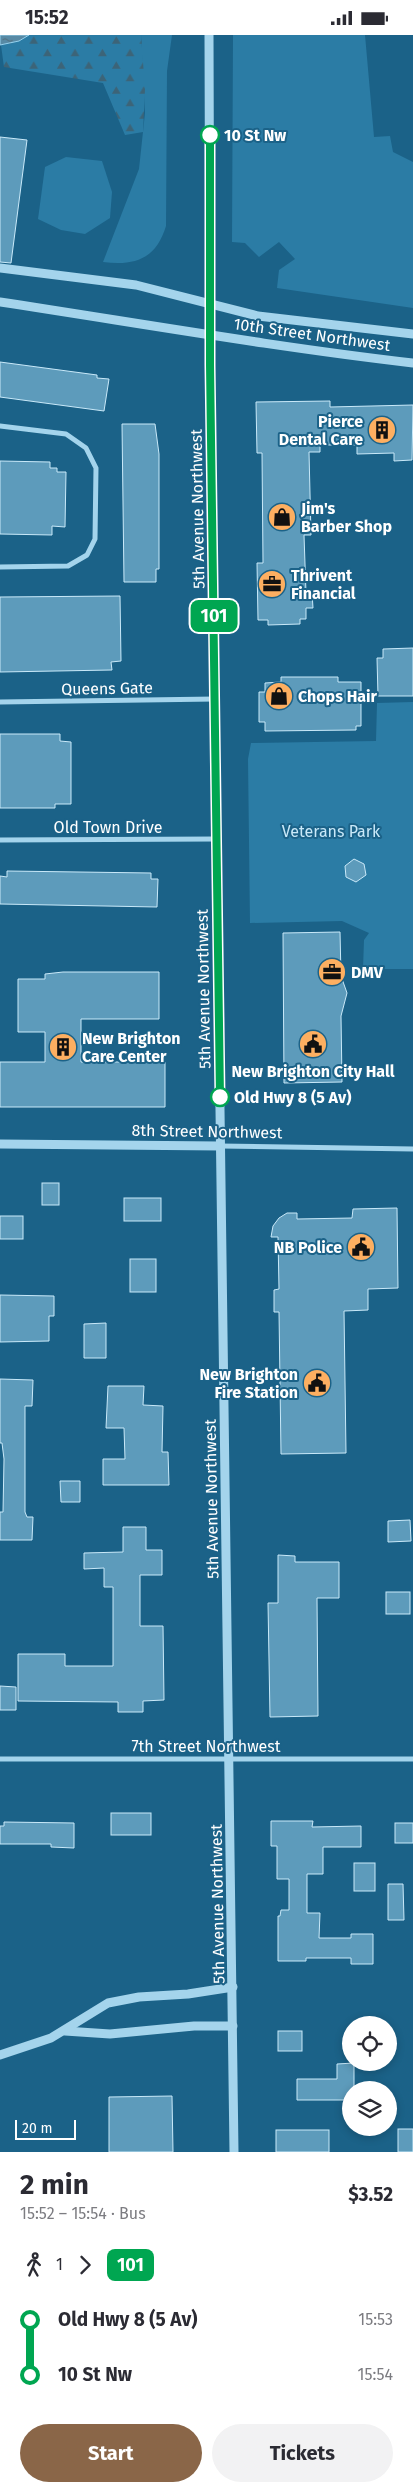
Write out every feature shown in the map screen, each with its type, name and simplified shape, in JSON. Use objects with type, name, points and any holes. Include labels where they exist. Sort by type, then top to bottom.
[{"type":"street","name":"5th Avenue Northwest","points":[[210,35],[210,334],[214,699],[234,2152]]},
{"type":"street","name":"10th Street Northwest","points":[[0,268],[136,285],[258,316],[413,334]]},
{"type":"street","name":"10th Street Northwest","points":[[0,302],[210,334],[250,343],[413,363]]},
{"type":"street","points":[[0,426],[66,434],[86,448],[96,468],[95,539],[87,555],[68,566],[0,567]]},
{"type":"street","name":"Queens Gate","points":[[0,702],[214,699]]},
{"type":"street","name":"Old Town Drive","points":[[0,840],[216,839]]},
{"type":"street","name":"8th Street Northwest","points":[[0,1144],[413,1149]]},
{"type":"street","name":"7th Street Northwest","points":[[0,1759],[413,1759]]},
{"type":"street","points":[[0,2055],[51,2038],[108,2003],[139,1997],[188,1994],[233,1987]]},
{"type":"street","points":[[65,2031],[110,2034],[194,2026],[233,2026]]},
{"type":"green space","points":[[29,35],[141,35],[145,89],[143,132],[125,135],[103,83],[4,67],[1,45],[19,41]]},
{"type":"green space","points":[[141,35],[172,35],[167,71],[166,226],[156,246],[143,258],[125,263],[103,262],[139,169],[145,113]]},
{"type":"green space","points":[[233,35],[365,35],[374,137],[390,136],[393,152],[413,162],[413,308],[277,288],[279,270],[295,259],[279,242],[259,257],[245,243],[232,242]]},
{"type":"green space","points":[[66,157],[102,161],[112,192],[110,218],[85,234],[61,230],[38,219],[45,167]]},
{"type":"green space","name":"Veterans Park","points":[[413,702],[413,969],[363,969],[364,940],[369,933],[342,921],[250,923],[248,759],[251,743],[376,741],[377,703]]},
{"type":"water","points":[[0,35],[29,35],[19,41],[0,45]]},
{"type":"building","points":[[0,137],[27,140],[11,263],[0,262]]},
{"type":"building","points":[[0,362],[97,375],[97,378],[109,379],[104,411],[0,397]]},
{"type":"building","points":[[330,401],[330,407],[413,405],[412,460],[394,461],[394,453],[357,454],[357,445],[320,445],[320,452],[309,452],[311,535],[304,535],[306,593],[312,593],[313,608],[306,608],[306,619],[300,619],[300,624],[268,625],[268,620],[258,620],[257,563],[263,563],[262,453],[257,453],[256,402]]},
{"type":"building","points":[[122,424],[155,424],[159,454],[159,569],[156,569],[156,582],[124,582]]},
{"type":"building","points":[[0,461],[50,462],[50,468],[57,468],[57,472],[66,472],[65,527],[52,526],[52,535],[0,534]]},
{"type":"building","points":[[120,596],[121,661],[111,662],[112,670],[0,672],[0,597]]},
{"type":"building","points":[[413,648],[413,696],[378,696],[377,658],[383,658],[383,649]]},
{"type":"building","points":[[281,677],[338,677],[338,682],[361,682],[361,726],[356,726],[356,730],[265,731],[265,722],[259,722],[259,692],[265,692],[265,683],[281,682]]},
{"type":"building","points":[[0,734],[60,734],[60,741],[71,742],[71,804],[55,804],[55,808],[0,808]]},
{"type":"building","points":[[354,859],[364,864],[366,875],[356,882],[346,877],[345,866]]},
{"type":"building","points":[[7,871],[151,873],[151,879],[158,879],[157,907],[0,904],[0,876],[7,877]]},
{"type":"building","name":"New Brighton City Hall","points":[[340,932],[341,976],[347,993],[341,1016],[342,1082],[284,1083],[283,933]]},
{"type":"building","name":"New Brighton Care Center","points":[[63,972],[159,972],[159,1019],[81,1019],[81,1062],[165,1062],[165,1107],[0,1107],[0,1062],[45,1062],[45,1032],[18,1032],[18,979],[45,979],[45,974]]},
{"type":"building","points":[[42,1183],[59,1183],[59,1205],[42,1205]]},
{"type":"building","points":[[124,1198],[161,1198],[161,1221],[124,1221]]},
{"type":"building","points":[[397,1208],[398,1288],[368,1289],[368,1310],[344,1311],[346,1453],[281,1454],[279,1312],[274,1312],[274,1290],[279,1289],[278,1237],[271,1237],[273,1226],[279,1218],[287,1213],[297,1213],[297,1219],[352,1218],[353,1209]]},
{"type":"building","points":[[0,1216],[23,1216],[23,1239],[0,1239]]},
{"type":"building","points":[[130,1259],[156,1259],[156,1292],[130,1292]]},
{"type":"building","points":[[0,1295],[54,1296],[54,1316],[49,1316],[49,1341],[0,1342]]},
{"type":"building","points":[[106,1323],[106,1358],[84,1358],[84,1324]]},
{"type":"building","points":[[0,1379],[33,1380],[32,1406],[25,1406],[25,1512],[27,1517],[33,1517],[32,1540],[0,1540],[0,1512],[3,1512],[4,1459],[2,1443],[0,1443]]},
{"type":"building","points":[[108,1386],[144,1386],[143,1405],[163,1406],[162,1452],[168,1452],[169,1485],[103,1485],[103,1459],[125,1459],[124,1428],[106,1428]]},
{"type":"building","points":[[60,1481],[80,1481],[80,1502],[61,1502]]},
{"type":"building","points":[[410,1520],[411,1541],[388,1542],[388,1521]]},
{"type":"building","points":[[123,1527],[146,1527],[146,1550],[162,1550],[162,1575],[140,1575],[140,1626],[163,1626],[164,1700],[143,1701],[143,1712],[118,1712],[118,1702],[18,1701],[18,1654],[65,1654],[65,1666],[113,1666],[113,1587],[104,1587],[104,1568],[84,1569],[84,1553],[123,1552]]},
{"type":"building","points":[[278,1555],[295,1556],[295,1562],[339,1562],[339,1598],[317,1598],[318,1716],[270,1717],[268,1603],[278,1603]]},
{"type":"building","points":[[386,1592],[410,1592],[410,1614],[386,1614]]},
{"type":"building","points":[[0,1686],[16,1687],[16,1710],[0,1710]]},
{"type":"building","points":[[111,1813],[151,1813],[151,1835],[111,1835]]},
{"type":"building","points":[[271,1821],[313,1821],[312,1827],[361,1826],[361,1847],[323,1847],[323,1874],[307,1874],[307,1913],[320,1913],[319,1938],[351,1938],[351,1934],[373,1934],[373,1964],[351,1964],[351,1958],[306,1958],[306,1961],[278,1961],[278,1916],[280,1916],[281,1910],[289,1910],[289,1879],[277,1879],[277,1846],[271,1846]]},
{"type":"building","points":[[4,1822],[74,1823],[74,1848],[51,1847],[51,1844],[0,1844],[0,1826],[4,1826]]},
{"type":"building","points":[[395,1823],[413,1823],[413,1843],[395,1843]]},
{"type":"building","points":[[354,1863],[375,1863],[375,1891],[354,1891]]},
{"type":"building","points":[[388,1884],[403,1884],[404,1920],[388,1920]]},
{"type":"building","points":[[278,2031],[302,2031],[302,2051],[278,2051]]},
{"type":"building","points":[[337,2064],[342,2064],[342,2071],[354,2071],[354,2081],[342,2081],[342,2100],[297,2100],[297,2079],[337,2079]]},
{"type":"building","points":[[172,2096],[173,2152],[109,2152],[109,2097]]},
{"type":"building","points":[[398,2129],[413,2129],[413,2152],[398,2152]]},
{"type":"building","points":[[276,2130],[329,2130],[329,2152],[276,2152]]},
{"type":"bus line","name":"101","points":[[210,135],[210,365],[220,1097]]},
{"type":"place","name":"10 St Nw","points":[[210,135]]},
{"type":"place","name":"Pierce Dental Care","points":[[382,430]]},
{"type":"place","name":"Jim's Barber Shop","points":[[282,517]]},
{"type":"place","name":"Thrivent Financial","points":[[272,584]]},
{"type":"place","name":"Chops Hair","points":[[279,696]]},
{"type":"place","name":"DMV","points":[[332,972]]},
{"type":"place","name":"New Brighton City Hall","points":[[313,1044]]},
{"type":"place","name":"New Brighton Care Center","points":[[63,1047]]},
{"type":"place","name":"Old Hwy 8 (5 Av)","points":[[220,1097]]},
{"type":"place","name":"NB Police","points":[[361,1247]]},
{"type":"place","name":"New Brighton Fire Station","points":[[317,1383]]}]
